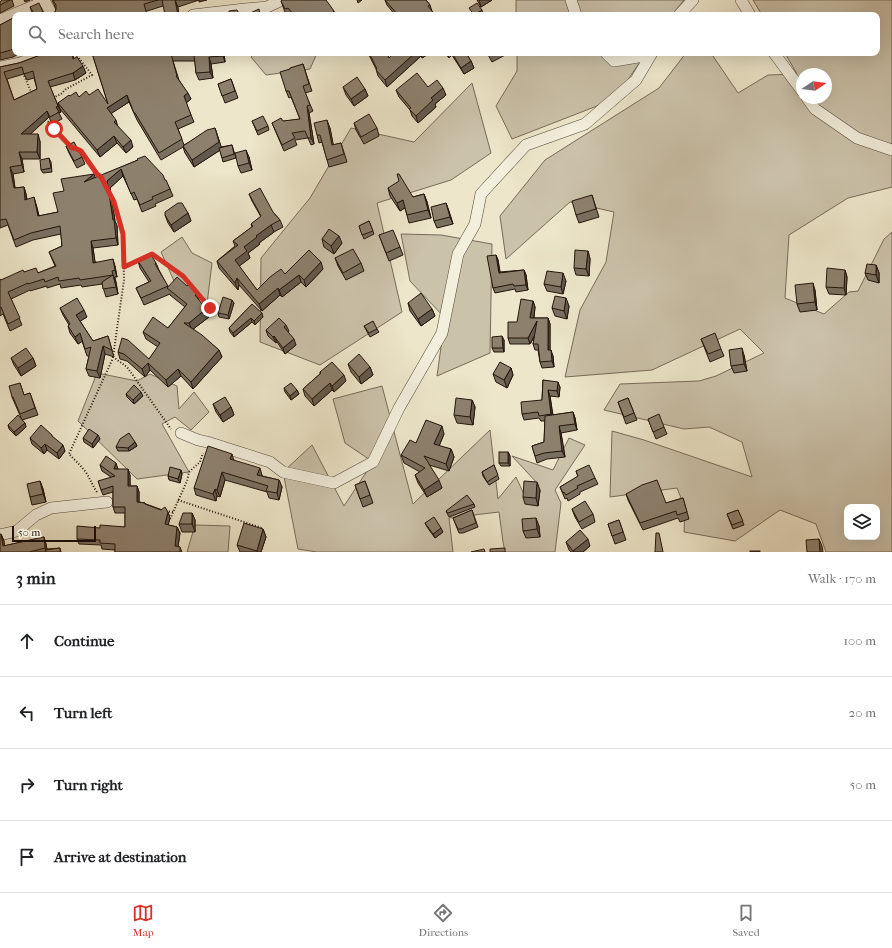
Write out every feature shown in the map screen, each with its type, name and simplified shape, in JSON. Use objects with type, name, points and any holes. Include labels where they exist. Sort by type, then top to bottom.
[{"type":"street","points":[[19,12],[36,5],[41,0]]},
{"type":"street","points":[[44,0],[50,12]]},
{"type":"street","points":[[207,12],[243,4],[267,7],[282,0]]},
{"type":"street","points":[[571,0],[575,12]]},
{"type":"street","points":[[682,12],[693,0]]},
{"type":"street","points":[[741,0],[748,12]]},
{"type":"street","points":[[0,20],[12,15]]},
{"type":"street","points":[[0,67],[20,63],[39,56]]},
{"type":"street","points":[[609,56],[614,61],[640,56]]},
{"type":"street","points":[[181,433],[198,440],[270,462],[284,472],[334,484],[374,462],[398,408],[442,333],[458,254],[475,224],[481,194],[526,145],[584,124],[591,119],[636,80],[650,56]]},
{"type":"street","points":[[776,56],[796,83]]},
{"type":"street","points":[[811,104],[815,109],[857,138],[892,150]]},
{"type":"street","points":[[0,534],[17,531],[36,515],[51,508],[107,502]]},
{"type":"path","points":[[48,100],[92,76],[77,56]]},
{"type":"path","points":[[20,63],[34,98]]},
{"type":"path","points":[[46,117],[54,129],[72,148]]},
{"type":"path","points":[[75,148],[81,151],[97,174],[101,177]]},
{"type":"path","points":[[107,502],[92,486],[87,473],[81,465],[69,454],[114,358],[124,280],[124,267],[123,234],[114,202],[110,195]]},
{"type":"path","points":[[124,267],[152,254],[183,276],[210,308]]},
{"type":"path","points":[[114,358],[127,367],[172,430],[181,433]]},
{"type":"path","points":[[169,521],[187,481],[189,472],[200,462],[207,442]]},
{"type":"path","points":[[178,500],[262,528]]},
{"type":"path","points":[[161,510],[173,512]]},
{"type":"shaded area","points":[[516,0],[684,0],[674,12],[516,12]]},
{"type":"shaded area","points":[[753,0],[892,0],[892,187],[848,198],[789,235],[785,298],[824,314],[849,292],[858,291],[884,239],[892,232],[892,552],[826,552],[816,524],[780,510],[735,541],[684,532],[685,508],[677,488],[610,497],[612,431],[644,440],[752,477],[742,442],[709,427],[684,429],[604,410],[620,384],[699,381],[716,376],[764,353],[740,329],[652,370],[565,377],[580,310],[606,262],[614,212],[570,202],[506,259],[500,216],[545,160],[659,88],[684,56],[713,56],[738,93],[768,75],[796,74],[796,104],[832,104],[832,68],[796,68],[796,72],[787,56],[880,56],[880,12],[760,12]]},
{"type":"shaded area","points":[[316,56],[310,69],[266,75],[251,57]]},
{"type":"shaded area","points":[[517,56],[644,56],[615,99],[512,139],[496,106],[517,71]]},
{"type":"shaded area","points":[[472,83],[491,153],[451,180],[377,203],[402,312],[320,365],[260,342],[261,258],[310,198],[351,128],[414,142]]},
{"type":"shaded area","points":[[401,234],[441,235],[492,244],[490,353],[437,376],[445,318],[410,281]]},
{"type":"shaded area","points":[[182,237],[192,253],[212,263],[207,304],[175,283],[161,252]]},
{"type":"shaded area","points":[[97,373],[137,381],[150,374],[177,386],[179,409],[194,392],[209,412],[191,430],[175,417],[162,424],[189,472],[137,479],[78,421]]},
{"type":"shaded area","points":[[382,386],[413,504],[490,430],[498,499],[516,477],[528,503],[538,484],[512,456],[553,470],[569,438],[585,445],[555,490],[561,503],[555,552],[505,552],[499,512],[449,518],[453,552],[317,552],[298,549],[283,472],[312,445],[344,506],[373,462],[345,443],[333,399]]},
{"type":"shaded area","points":[[195,525],[230,526],[228,552],[187,552]]},
{"type":"building","points":[[2,0],[10,0],[0,5]]},
{"type":"building","points":[[53,0],[158,0],[144,4],[146,12],[55,12],[56,5]]},
{"type":"building","points":[[162,0],[175,0],[177,12],[164,12]]},
{"type":"building","points":[[326,0],[334,11],[291,12],[288,8],[285,9],[281,1]]},
{"type":"building","points":[[385,0],[426,0],[433,12],[395,12]]},
{"type":"building","points":[[39,3],[43,12],[33,12],[30,7]]},
{"type":"building","points":[[477,3],[482,10],[479,12],[472,12],[469,8]]},
{"type":"building","points":[[259,9],[260,12],[252,12]]},
{"type":"building","points":[[237,10],[238,12],[229,12]]},
{"type":"building","points":[[12,19],[12,50],[0,53],[0,25]]},
{"type":"building","points":[[38,56],[72,56],[73,59],[77,57],[83,66],[73,73],[48,81],[59,112],[50,117],[47,111],[21,134],[38,134],[37,152],[19,152],[22,165],[10,167],[14,188],[24,187],[25,200],[34,197],[38,216],[58,212],[53,193],[64,191],[61,179],[94,174],[84,182],[145,156],[163,175],[170,189],[152,197],[153,199],[140,205],[134,192],[131,194],[121,169],[107,181],[116,238],[91,241],[93,263],[113,259],[115,270],[112,271],[113,275],[80,280],[79,278],[59,281],[58,277],[45,282],[44,279],[28,283],[8,292],[20,318],[8,324],[1,307],[0,308],[0,279],[1,280],[23,270],[24,272],[36,268],[38,273],[56,266],[49,252],[62,246],[60,226],[31,233],[14,240],[6,219],[0,220],[0,67],[19,63]],"holes":[[[22,67],[24,74],[33,71],[37,89],[14,100],[4,72]]]},
{"type":"building","points":[[93,56],[172,56],[176,76],[188,93],[184,96],[191,115],[175,122],[182,139],[159,153],[134,113],[127,95],[107,108],[116,120],[114,122],[131,140],[123,147],[114,136],[97,150],[58,103],[76,92],[79,97],[86,91],[89,95],[98,89],[108,104]]},
{"type":"building","points":[[194,56],[223,56],[209,57],[210,72],[196,73]]},
{"type":"building","points":[[370,56],[388,56],[389,58],[391,56],[412,56],[385,80],[376,70],[377,69]]},
{"type":"building","points":[[454,56],[468,56],[471,61],[461,68]]},
{"type":"building","points":[[303,64],[309,84],[303,86],[310,105],[307,106],[311,138],[308,138],[305,131],[292,133],[295,138],[282,145],[272,123],[281,118],[283,121],[300,119],[289,91],[286,91],[280,72]]},
{"type":"building","points":[[417,73],[428,87],[437,80],[443,88],[431,98],[433,100],[416,116],[409,109],[411,108],[396,90]]},
{"type":"building","points":[[357,77],[365,89],[351,99],[343,87]]},
{"type":"building","points":[[231,79],[235,91],[222,96],[218,84]]},
{"type":"building","points":[[369,114],[377,128],[361,137],[354,123]]},
{"type":"building","points":[[263,116],[268,126],[257,131],[252,121]]},
{"type":"building","points":[[327,120],[332,145],[341,143],[344,154],[327,160],[320,135],[317,135],[314,123]]},
{"type":"building","points":[[215,128],[219,142],[192,160],[183,146],[207,130]]},
{"type":"building","points":[[74,142],[82,157],[74,161],[66,146]]},
{"type":"building","points":[[232,145],[234,154],[222,158],[219,148]]},
{"type":"building","points":[[246,150],[249,163],[238,166],[235,153]]},
{"type":"building","points":[[49,158],[51,168],[41,170],[40,160]]},
{"type":"building","points":[[397,174],[399,174],[413,197],[424,194],[428,210],[407,215],[403,200],[397,203],[388,188],[399,181]]},
{"type":"building","points":[[260,188],[273,212],[280,220],[256,236],[257,237],[244,247],[247,251],[235,260],[257,290],[270,277],[281,269],[285,274],[309,250],[321,262],[304,280],[299,275],[279,290],[278,288],[259,304],[237,278],[235,283],[217,261],[238,245],[233,241],[253,226],[251,224],[261,216],[249,194]]},
{"type":"building","points":[[592,195],[596,209],[576,215],[572,201]]},
{"type":"building","points":[[178,203],[182,203],[188,213],[171,225],[165,215],[165,212]]},
{"type":"building","points":[[446,203],[450,217],[434,221],[431,207]]},
{"type":"building","points":[[369,221],[373,231],[362,235],[359,226]]},
{"type":"building","points":[[329,229],[339,236],[331,246],[322,239]]},
{"type":"building","points":[[393,230],[400,247],[386,253],[379,235]]},
{"type":"building","points":[[353,249],[361,263],[343,273],[335,258]]},
{"type":"building","points":[[575,250],[588,251],[586,269],[574,268]]},
{"type":"building","points":[[150,253],[168,286],[141,298],[136,288],[151,281],[138,261]]},
{"type":"building","points":[[496,255],[499,273],[524,270],[526,285],[514,286],[513,284],[493,288],[487,256]]},
{"type":"building","points":[[867,264],[876,265],[876,275],[865,273]]},
{"type":"building","points":[[827,268],[845,270],[844,288],[826,287]]},
{"type":"building","points":[[547,271],[563,273],[561,287],[544,284]]},
{"type":"building","points":[[113,275],[116,287],[103,289],[102,282]]},
{"type":"building","points":[[177,277],[187,286],[189,284],[197,294],[195,295],[206,309],[189,323],[184,323],[202,335],[219,350],[191,382],[178,369],[166,380],[148,363],[142,369],[124,354],[118,352],[122,338],[128,340],[149,359],[160,343],[143,332],[153,317],[168,328],[187,304],[167,288]]},
{"type":"building","points":[[813,283],[815,302],[797,304],[795,285]]},
{"type":"building","points":[[421,293],[432,309],[418,319],[408,303]]},
{"type":"building","points":[[555,296],[566,298],[564,311],[552,308]]},
{"type":"building","points":[[223,297],[232,300],[228,315],[218,313]]},
{"type":"building","points":[[77,298],[84,310],[76,315],[93,341],[108,336],[112,350],[103,346],[97,371],[86,369],[91,347],[85,349],[80,333],[75,337],[68,326],[70,324],[60,308]]},
{"type":"building","points":[[521,299],[533,301],[530,318],[548,318],[548,350],[551,350],[552,361],[540,362],[538,344],[533,344],[537,321],[528,338],[508,338],[508,322],[517,322]]},
{"type":"building","points":[[252,304],[262,313],[254,321],[251,318],[233,333],[229,328]]},
{"type":"building","points":[[279,318],[286,325],[284,327],[294,339],[283,348],[274,336],[273,337],[266,330]]},
{"type":"building","points":[[373,321],[377,329],[369,333],[364,326]]},
{"type":"building","points":[[715,333],[721,349],[708,354],[701,339]]},
{"type":"building","points":[[502,336],[503,348],[492,348],[492,337]]},
{"type":"building","points":[[26,348],[33,358],[18,368],[11,358]]},
{"type":"building","points":[[742,348],[744,364],[731,366],[729,350]]},
{"type":"building","points":[[359,354],[370,367],[359,377],[348,364]]},
{"type":"building","points":[[332,362],[344,375],[332,386],[330,383],[312,399],[303,389]]},
{"type":"building","points":[[500,362],[511,368],[504,380],[493,374]]},
{"type":"building","points":[[543,380],[558,382],[557,391],[548,390],[551,414],[539,416],[538,412],[522,414],[521,402],[542,400]]},
{"type":"building","points":[[20,383],[24,395],[30,393],[35,408],[20,414],[12,397],[9,386]]},
{"type":"building","points":[[291,383],[297,390],[290,396],[284,388]]},
{"type":"building","points":[[134,385],[141,392],[133,400],[126,394]]},
{"type":"building","points":[[225,397],[231,407],[220,415],[213,404]]},
{"type":"building","points":[[456,398],[472,400],[470,417],[454,415]]},
{"type":"building","points":[[628,398],[634,413],[624,417],[618,402]]},
{"type":"building","points":[[573,412],[575,424],[559,426],[562,451],[544,453],[535,456],[532,446],[544,442],[545,416]]},
{"type":"building","points":[[659,414],[664,427],[653,432],[648,419]]},
{"type":"building","points":[[18,415],[25,423],[14,432],[8,425]]},
{"type":"building","points":[[426,420],[442,426],[434,444],[451,449],[446,464],[424,456],[439,480],[424,490],[415,475],[425,468],[401,455],[410,440],[416,443]]},
{"type":"building","points":[[41,425],[63,445],[57,453],[45,444],[41,448],[30,438]]},
{"type":"building","points":[[89,429],[98,435],[92,444],[83,438]]},
{"type":"building","points":[[129,433],[135,442],[128,448],[116,447],[120,439]]},
{"type":"building","points":[[208,446],[232,454],[230,459],[260,468],[257,475],[279,480],[277,493],[266,491],[268,486],[222,472],[217,490],[215,489],[213,494],[194,488]]},
{"type":"building","points":[[499,452],[508,452],[508,463],[499,463]]},
{"type":"building","points":[[106,456],[116,463],[114,469],[128,469],[128,486],[137,486],[137,502],[145,503],[161,510],[165,507],[168,512],[165,524],[177,527],[175,546],[180,547],[180,552],[115,552],[115,544],[100,543],[100,540],[77,539],[77,526],[100,528],[100,525],[125,527],[125,507],[113,507],[113,486],[101,490],[98,481],[115,476],[100,465]]},
{"type":"building","points":[[494,465],[498,475],[487,482],[482,472]]},
{"type":"building","points":[[589,465],[595,478],[577,486],[578,488],[566,495],[564,492],[563,493],[560,487],[578,476],[576,471]]},
{"type":"building","points":[[170,467],[181,470],[178,479],[168,476]]},
{"type":"building","points":[[657,480],[666,503],[683,498],[687,512],[677,515],[676,511],[640,523],[626,494],[642,485]]},
{"type":"building","points":[[40,481],[43,494],[30,497],[27,484]]},
{"type":"building","points":[[365,481],[370,495],[360,499],[355,485]]},
{"type":"building","points":[[524,481],[537,482],[536,498],[523,497]]},
{"type":"building","points":[[467,495],[474,504],[448,513],[446,511]]},
{"type":"building","points":[[585,501],[593,514],[579,522],[572,509]]},
{"type":"building","points":[[472,510],[476,523],[458,529],[453,518]]},
{"type":"building","points":[[738,510],[743,521],[732,525],[727,514]]},
{"type":"building","points":[[183,513],[192,513],[192,524],[179,524]]},
{"type":"building","points":[[434,517],[441,528],[433,534],[425,523]]},
{"type":"building","points":[[536,518],[537,529],[523,531],[522,519]]},
{"type":"building","points":[[619,520],[623,532],[612,536],[608,524]]},
{"type":"building","points":[[244,523],[263,529],[257,551],[237,545]]},
{"type":"building","points":[[580,530],[588,539],[573,551],[566,542]]},
{"type":"building","points":[[656,533],[659,533],[663,552],[655,552]]},
{"type":"building","points":[[0,534],[3,546],[44,537],[45,548],[29,552],[0,552]]},
{"type":"building","points":[[819,539],[820,552],[807,552],[806,540]]},
{"type":"building","points":[[60,548],[60,552],[46,552],[46,550]]},
{"type":"building","points":[[505,548],[505,552],[490,552],[490,549]]},
{"type":"building","points":[[484,549],[485,552],[471,552]]},
{"type":"route","points":[[54,129],[72,148],[81,151],[97,174],[101,177],[114,202],[123,234],[124,267],[152,254],[183,276],[210,308]]}]
